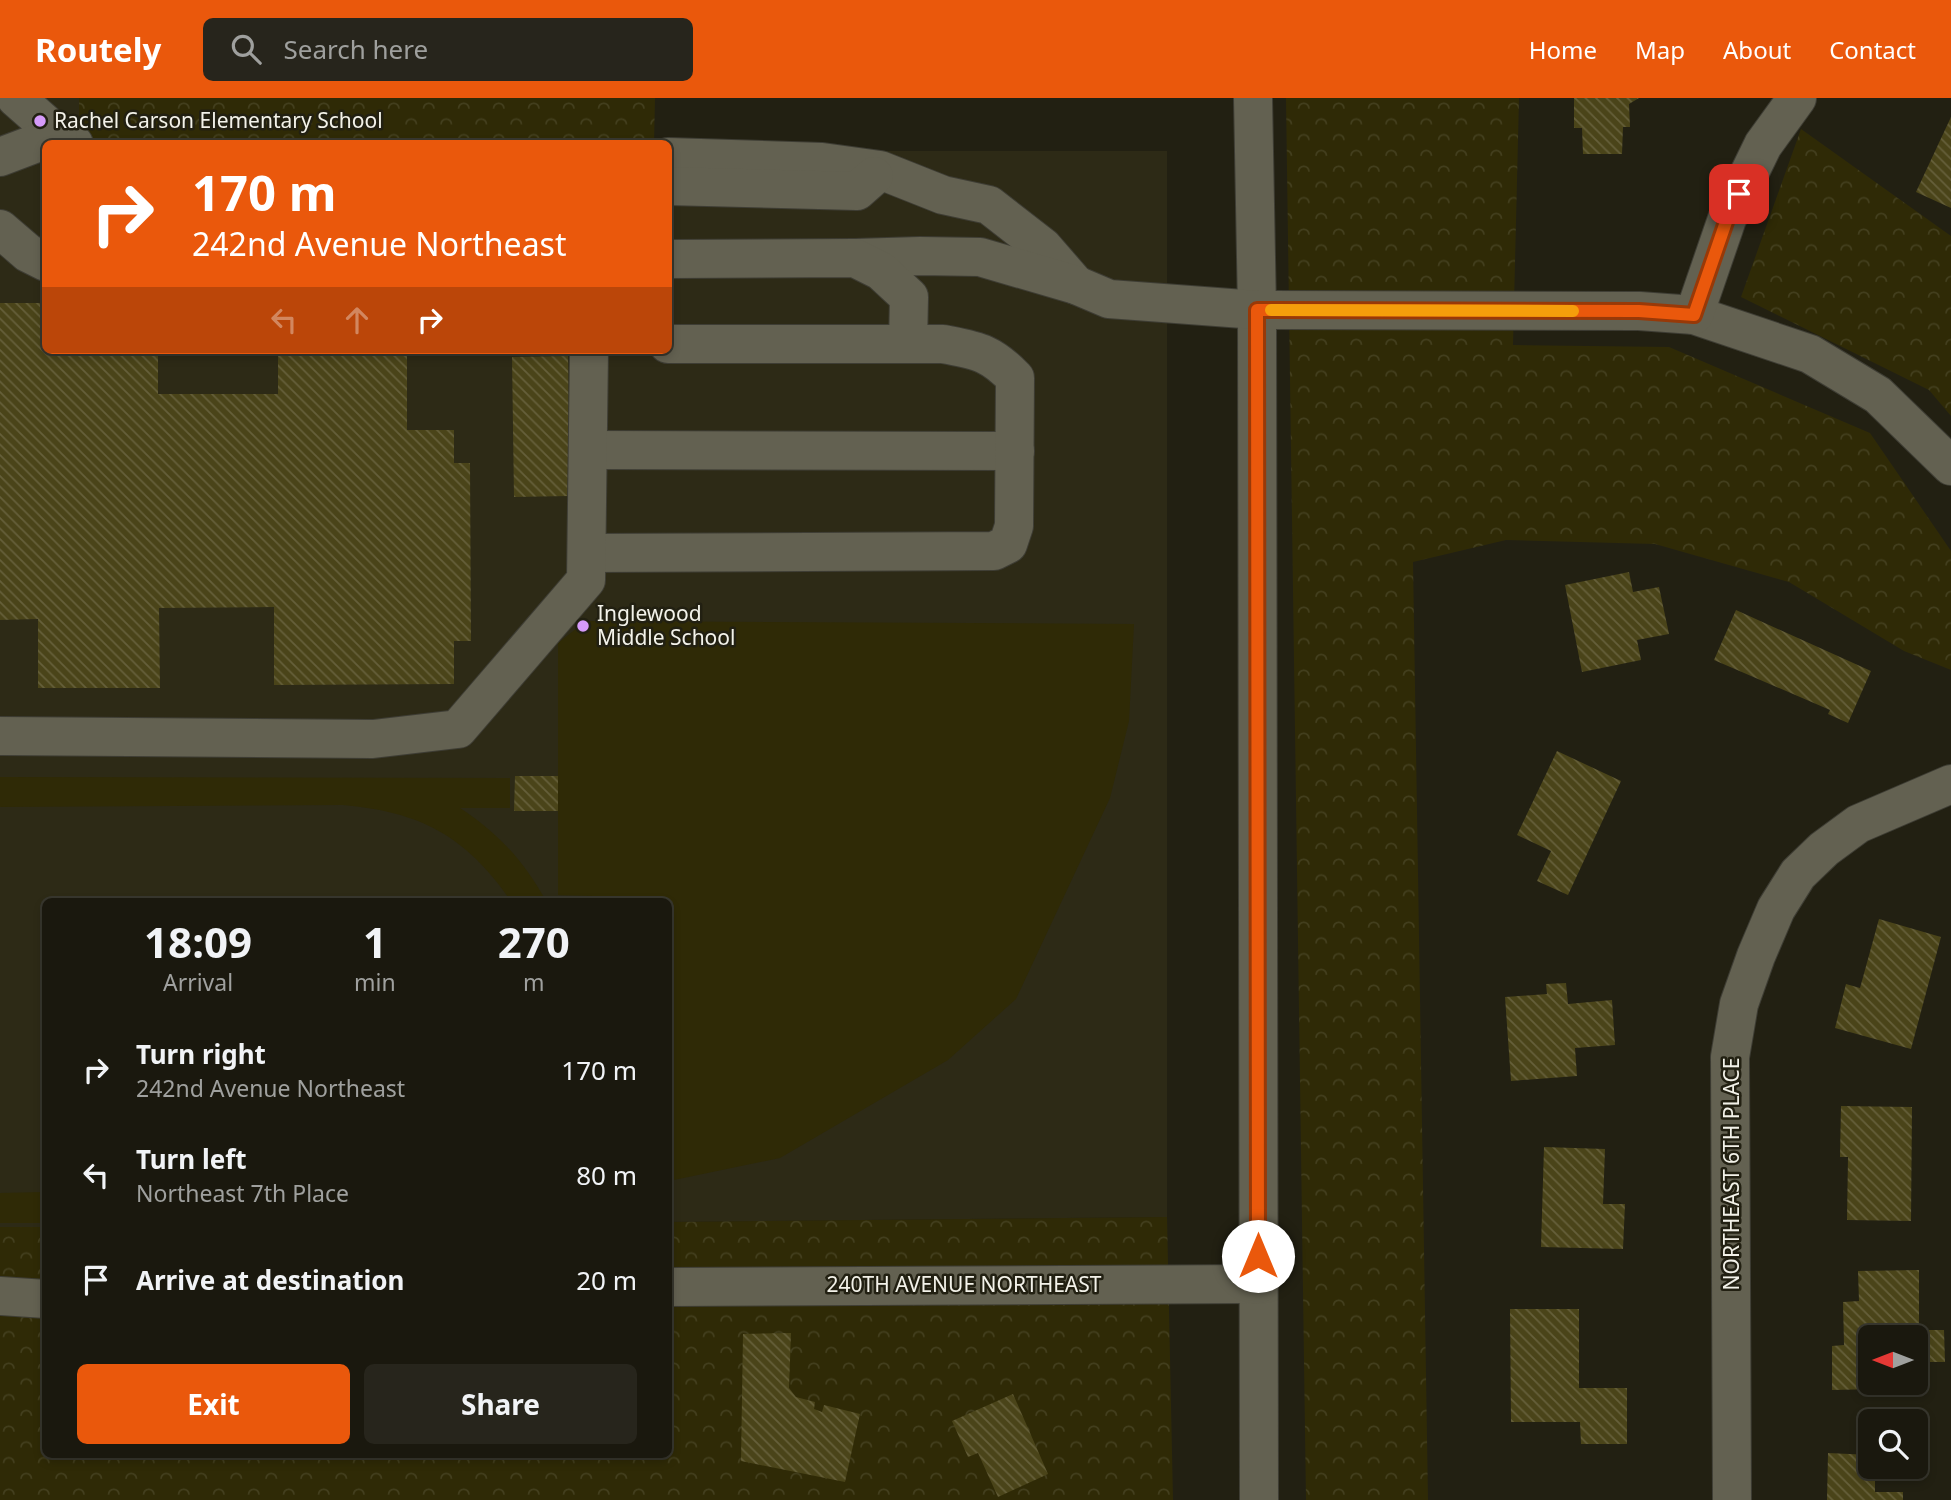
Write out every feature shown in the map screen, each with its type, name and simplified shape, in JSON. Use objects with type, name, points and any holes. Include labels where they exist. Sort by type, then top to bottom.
[{"type":"street","points":[[16,98],[66,139]]},
{"type":"street","points":[[1253,98],[1257,310],[1259,1500]]},
{"type":"street","points":[[1694,315],[1727,219],[1763,145],[1797,98]]},
{"type":"street","points":[[0,157],[42,146]]},
{"type":"street","points":[[672,157],[822,162],[880,170],[943,195],[989,205],[1043,247],[1076,285]]},
{"type":"street","points":[[672,186],[858,191],[880,170]]},
{"type":"street","points":[[920,256],[940,228],[945,211],[943,195]]},
{"type":"street","points":[[0,229],[29,253],[42,260]]},
{"type":"street","points":[[672,258],[980,257],[1076,285],[1109,299],[1257,310],[1639,311],[1694,315],[1810,354],[1878,395],[1951,466]]},
{"type":"street","points":[[855,258],[881,271],[909,297],[908,344]]},
{"type":"street","points":[[587,553],[994,551],[1008,544],[1014,526],[1015,378],[997,359],[976,350],[943,344],[672,344]]},
{"type":"street","points":[[0,736],[373,739],[458,729],[586,580],[589,354]]},
{"type":"street","points":[[588,450],[1015,451]]},
{"type":"street","name":"NORTHEAST 6TH PLACE","points":[[1732,1500],[1730,1057],[1739,1004],[1776,909],[1798,874],[1824,849],[1858,824],[1951,784]]},
{"type":"street","name":"240TH AVENUE NORTHEAST","points":[[672,1287],[1259,1284]]},
{"type":"street","points":[[0,1296],[42,1299]]},
{"type":"shaded area","name":"Inglewood Middle School","points":[[0,98],[79,98],[79,140],[42,140],[42,354],[672,354],[672,151],[1167,151],[1167,1217],[672,1222],[672,898],[42,898],[42,1227],[0,1227]]},
{"type":"green space","points":[[79,98],[655,98],[654,140],[79,140]]},
{"type":"green space","points":[[1286,98],[1519,98],[1513,345],[1669,347],[1870,433],[1951,551],[1951,670],[1904,651],[1789,582],[1655,544],[1506,540],[1413,562],[1428,1500],[1306,1500]]},
{"type":"green space","points":[[1801,129],[1951,236],[1951,416],[1929,390],[1741,297]]},
{"type":"green space","points":[[586,621],[1134,624],[1129,721],[1110,798],[1016,999],[948,1060],[780,1158],[672,1180],[672,898],[592,898],[558,895],[558,643]]},
{"type":"green space","points":[[0,777],[510,778],[510,808],[460,808],[486,827],[509,849],[529,873],[544,898],[509,898],[494,878],[459,844],[419,821],[371,808],[343,805],[0,807]]},
{"type":"green space","points":[[42,1192],[42,1223],[0,1223],[0,1193]]},
{"type":"green space","points":[[1167,1217],[1173,1500],[0,1500],[0,1227],[42,1227],[42,1458],[672,1458],[672,1222]]},
{"type":"building","points":[[1574,98],[1639,98],[1629,104],[1630,127],[1623,127],[1622,154],[1583,154],[1582,128],[1574,128]]},
{"type":"building","points":[[1951,117],[1951,208],[1916,192]]},
{"type":"building","points":[[0,303],[42,303],[42,354],[158,354],[158,394],[278,394],[278,354],[407,354],[407,430],[454,430],[454,463],[470,463],[471,641],[454,641],[454,684],[274,685],[274,607],[159,608],[160,688],[38,688],[38,619],[0,620]]},
{"type":"building","points":[[568,356],[570,496],[514,497],[512,357]]},
{"type":"building","points":[[1629,572],[1633,592],[1659,587],[1669,634],[1637,640],[1641,660],[1582,672],[1565,585]]},
{"type":"building","points":[[1736,610],[1871,671],[1848,723],[1828,714],[1830,710],[1714,660]]},
{"type":"building","points":[[1557,751],[1621,781],[1568,895],[1537,881],[1551,851],[1517,835]]},
{"type":"building","points":[[515,776],[558,776],[558,811],[514,811]]},
{"type":"building","points":[[1879,919],[1941,937],[1911,1049],[1835,1028],[1846,984],[1860,988]]},
{"type":"building","points":[[1566,983],[1568,1004],[1612,1000],[1615,1045],[1575,1048],[1577,1076],[1511,1081],[1505,997],[1547,994],[1546,984]]},
{"type":"building","points":[[1841,1106],[1912,1107],[1911,1221],[1847,1220],[1848,1157],[1840,1157]]},
{"type":"building","points":[[1544,1147],[1605,1149],[1603,1204],[1625,1204],[1623,1249],[1541,1247]]},
{"type":"building","points":[[1919,1270],[1919,1325],[1858,1325],[1858,1389],[1832,1390],[1832,1346],[1844,1345],[1843,1302],[1859,1301],[1858,1271]]},
{"type":"building","points":[[1510,1309],[1579,1309],[1579,1388],[1627,1388],[1627,1444],[1581,1444],[1580,1422],[1511,1422]]},
{"type":"building","points":[[1928,1330],[1944,1330],[1945,1362],[1928,1362]]},
{"type":"building","points":[[791,1333],[789,1388],[796,1397],[815,1402],[814,1409],[822,1412],[824,1405],[860,1414],[845,1482],[741,1461],[743,1334]]},
{"type":"building","points":[[1013,1394],[1048,1474],[998,1497],[978,1453],[968,1457],[952,1421]]},
{"type":"building","points":[[1828,1453],[1858,1454],[1858,1479],[1875,1479],[1875,1492],[1903,1492],[1903,1500],[1827,1500]]},
{"type":"slow traffic","points":[[1271,310],[1573,311]]},
{"type":"place","name":"Rachel Carson Elementary School","points":[[40,121]]},
{"type":"place","name":"Inglewood Middle School","points":[[583,626]]},
{"type":"route","points":[[1258,1256],[1257,310],[1639,311],[1694,315],[1727,219],[1739,194]]}]
